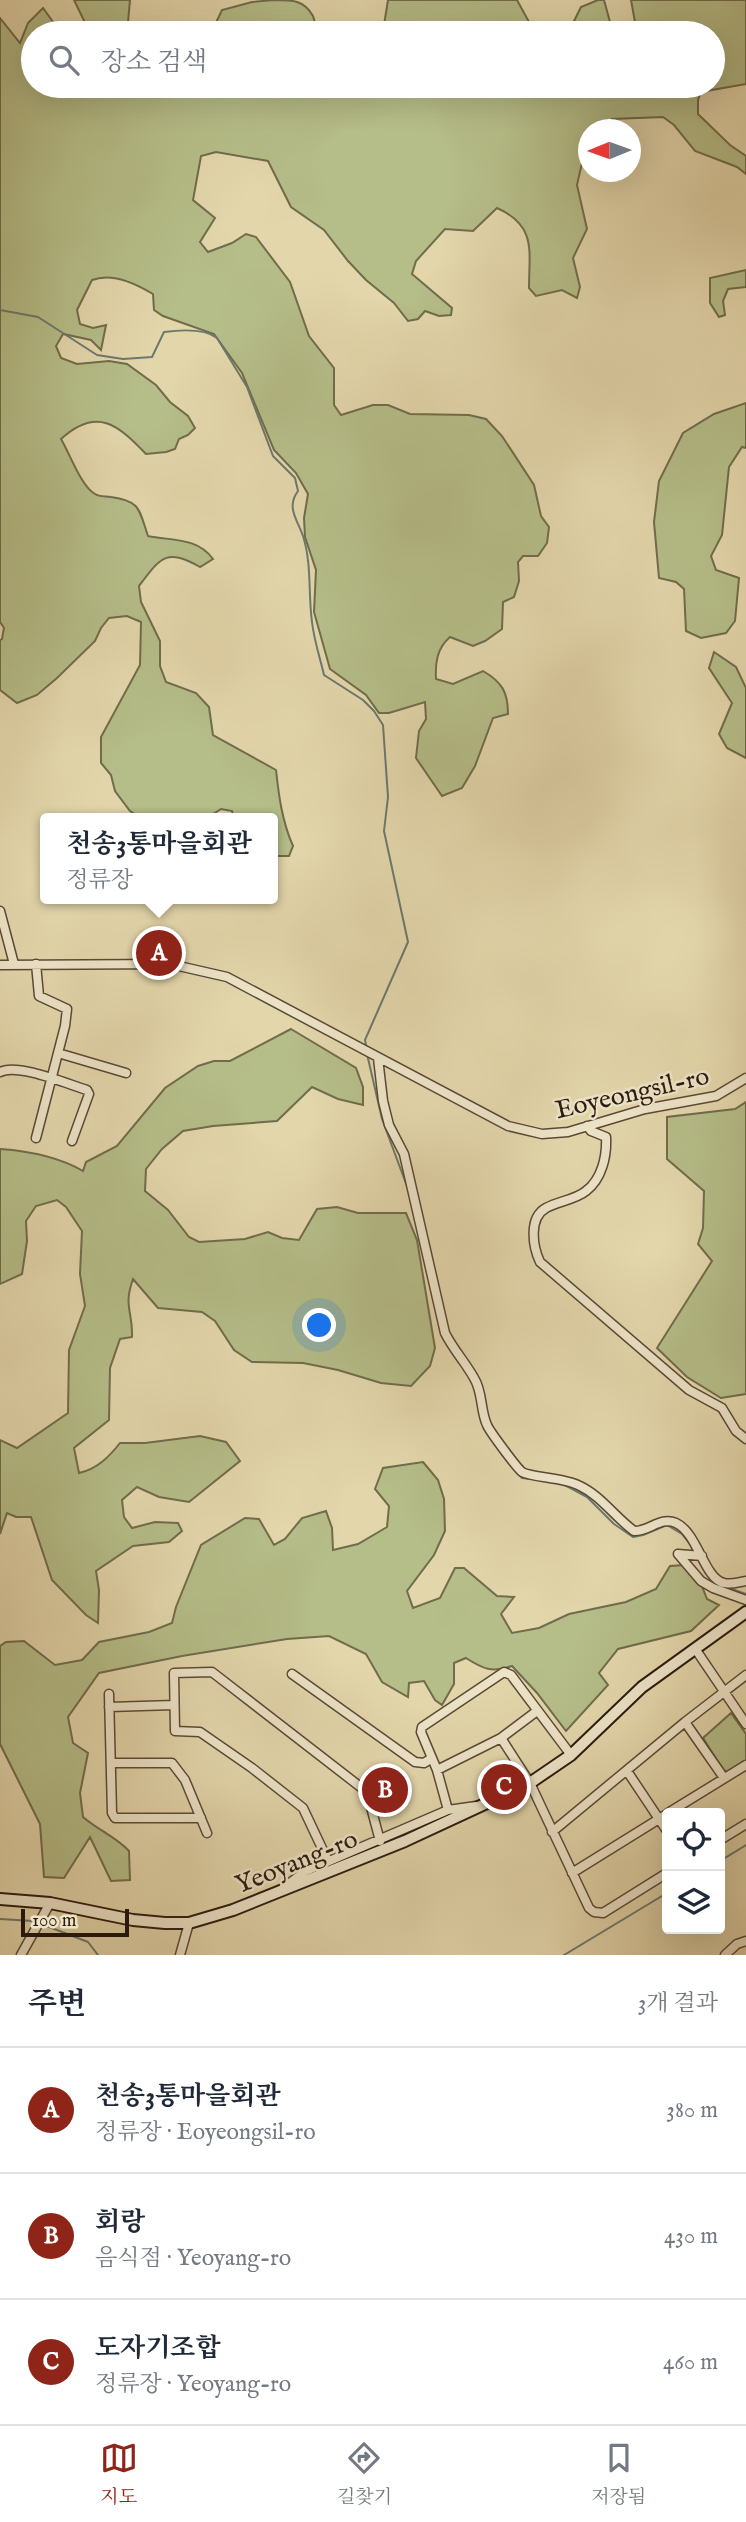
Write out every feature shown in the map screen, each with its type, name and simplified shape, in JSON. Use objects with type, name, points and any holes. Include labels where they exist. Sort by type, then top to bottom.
[{"type":"street","points":[[0,911],[14,964]]},
{"type":"street","points":[[0,965],[36,964],[39,996],[66,1009],[65,1026],[36,1138]]},
{"type":"street","name":"Eoyeongsil-ro","points":[[36,964],[170,964],[227,977],[508,1126],[542,1134],[568,1132],[645,1109],[716,1096],[746,1079]]},
{"type":"street","points":[[58,1053],[126,1073]]},
{"type":"street","points":[[376,1057],[389,1125],[404,1154],[444,1333],[475,1378],[482,1395],[487,1424],[520,1471],[563,1479],[580,1486],[634,1531],[642,1532],[663,1521],[674,1522],[693,1539],[714,1578],[722,1583],[746,1581]]},
{"type":"street","points":[[0,1072],[13,1069],[87,1090],[89,1094],[72,1141]]},
{"type":"street","points":[[587,1126],[591,1131],[606,1137],[603,1164],[597,1179],[585,1192],[544,1208],[536,1221],[533,1237],[540,1262],[689,1390],[722,1408],[736,1431],[746,1439]]},
{"type":"street","points":[[702,1556],[678,1554],[701,1581],[712,1588],[746,1600]]},
{"type":"street","name":"Yeoyang-ro","points":[[0,1899],[50,1903],[133,1920],[189,1923],[233,1910],[405,1841],[530,1783],[571,1755],[629,1698],[746,1612]]},
{"type":"street","points":[[696,1650],[746,1724]]},
{"type":"street","points":[[328,1861],[303,1808],[253,1768],[200,1732],[175,1731],[174,1673],[212,1672],[367,1792],[380,1841]]},
{"type":"street","points":[[448,1810],[437,1770],[421,1732],[422,1727],[505,1672],[511,1675],[571,1755]]},
{"type":"street","points":[[292,1674],[415,1762],[424,1763],[432,1758]]},
{"type":"street","points":[[552,1832],[746,1675]]},
{"type":"street","points":[[109,1694],[112,1813],[115,1818],[201,1818]]},
{"type":"street","points":[[110,1707],[174,1706]]},
{"type":"street","points":[[437,1770],[501,1738],[537,1711]]},
{"type":"street","points":[[685,1722],[724,1778]]},
{"type":"street","points":[[501,1738],[530,1783],[589,1908],[603,1913],[662,1875]]},
{"type":"street","points":[[111,1763],[172,1763],[185,1780],[207,1833]]},
{"type":"street","points":[[676,1808],[746,1765]]},
{"type":"street","points":[[627,1771],[662,1812]]},
{"type":"street","points":[[277,1892],[297,1876],[328,1861],[448,1810],[462,1806],[486,1805]]},
{"type":"street","points":[[572,1873],[662,1817]]},
{"type":"street","points":[[725,1837],[746,1824]]},
{"type":"street","points":[[21,1955],[50,1903]]},
{"type":"street","points":[[180,1955],[189,1923]]},
{"type":"street","points":[[725,1955],[737,1944],[746,1941]]},
{"type":"green space","points":[[74,0],[130,0],[128,21],[84,21]]},
{"type":"green space","points":[[274,0],[302,4],[314,21],[217,21],[222,10],[252,2]]},
{"type":"green space","points":[[388,0],[517,0],[528,21],[385,21]]},
{"type":"green space","points":[[604,0],[610,21],[574,21],[581,7]]},
{"type":"green space","points":[[631,0],[746,0],[746,84],[725,88],[725,21],[635,21]]},
{"type":"green space","points":[[43,8],[52,21],[30,21]]},
{"type":"green space","points":[[0,18],[20,43],[21,40],[21,98],[699,98],[698,114],[730,145],[746,156],[746,174],[737,167],[695,151],[674,125],[663,117],[578,119],[577,185],[587,229],[573,258],[580,287],[577,298],[562,290],[536,296],[529,288],[529,251],[525,231],[510,215],[497,208],[473,231],[445,229],[416,261],[412,274],[452,308],[451,315],[439,316],[425,311],[418,319],[408,321],[394,303],[348,261],[324,230],[291,207],[268,161],[216,152],[201,156],[193,200],[215,218],[200,242],[208,252],[232,243],[246,234],[256,237],[290,282],[309,336],[334,368],[334,405],[341,415],[373,405],[388,405],[410,414],[469,415],[486,419],[502,436],[534,485],[541,516],[549,527],[547,543],[538,556],[523,556],[518,562],[519,581],[514,597],[503,602],[502,629],[473,646],[450,637],[438,656],[436,679],[453,684],[483,671],[503,688],[507,700],[508,714],[493,718],[475,766],[462,788],[442,796],[416,758],[419,731],[426,719],[425,702],[389,713],[379,713],[366,695],[330,669],[314,612],[316,570],[305,537],[304,518],[308,494],[296,473],[274,450],[242,373],[214,334],[163,316],[154,310],[153,294],[115,278],[92,280],[77,310],[80,324],[93,328],[106,325],[101,350],[91,340],[63,334],[56,346],[61,358],[77,364],[109,361],[127,364],[156,385],[170,402],[188,416],[195,428],[179,439],[175,449],[146,454],[126,435],[106,423],[86,423],[61,439],[80,477],[90,490],[98,496],[134,504],[148,536],[192,543],[213,559],[200,567],[179,558],[165,558],[139,586],[141,602],[160,641],[160,666],[166,682],[196,693],[209,707],[213,735],[276,770],[284,818],[293,846],[289,856],[278,856],[278,813],[233,813],[221,809],[215,813],[133,813],[115,791],[111,775],[101,763],[101,737],[140,665],[141,622],[127,616],[109,618],[95,641],[37,695],[17,703],[0,690],[0,640],[4,628],[0,622]]},
{"type":"green space","points":[[746,270],[746,287],[728,289],[723,301],[725,315],[719,317],[710,303],[710,278]]},
{"type":"green space","points":[[746,403],[746,448],[742,447],[729,467],[722,535],[711,556],[716,570],[739,578],[735,621],[726,633],[701,638],[686,631],[684,589],[676,582],[659,578],[654,522],[659,481],[683,433],[714,414]]},
{"type":"green space","points":[[714,652],[736,667],[746,688],[746,758],[727,748],[719,734],[732,703],[709,668]]},
{"type":"green space","points":[[291,1029],[356,1068],[363,1087],[363,1105],[338,1099],[312,1087],[277,1121],[183,1131],[162,1149],[146,1169],[145,1191],[168,1210],[189,1237],[199,1242],[245,1239],[268,1232],[282,1238],[299,1240],[317,1209],[337,1207],[358,1213],[406,1213],[417,1240],[435,1348],[430,1366],[411,1386],[381,1383],[303,1363],[252,1362],[234,1350],[215,1321],[202,1312],[158,1308],[133,1279],[129,1303],[132,1337],[120,1339],[110,1368],[109,1420],[74,1448],[79,1473],[102,1462],[120,1443],[145,1443],[200,1436],[226,1442],[240,1461],[189,1502],[159,1497],[137,1487],[122,1500],[124,1517],[132,1528],[155,1522],[178,1523],[182,1531],[169,1542],[133,1546],[96,1571],[99,1590],[98,1623],[86,1615],[52,1580],[31,1517],[16,1517],[7,1513],[0,1534],[0,1440],[17,1448],[68,1413],[69,1350],[85,1306],[80,1274],[82,1231],[66,1207],[57,1200],[36,1206],[26,1221],[27,1241],[22,1274],[0,1284],[0,1149],[43,1155],[83,1171],[86,1162],[117,1146],[165,1088],[198,1066],[214,1061],[230,1061]]},
{"type":"green space","points":[[746,1102],[746,1394],[721,1398],[687,1377],[657,1348],[712,1261],[698,1244],[703,1228],[704,1191],[667,1159],[667,1117],[735,1109]]},
{"type":"green space","points":[[423,1462],[438,1480],[444,1499],[445,1531],[434,1555],[407,1591],[413,1608],[440,1598],[455,1568],[464,1568],[497,1596],[514,1597],[501,1614],[512,1633],[539,1628],[569,1614],[626,1602],[656,1589],[670,1566],[685,1565],[700,1581],[707,1599],[719,1605],[691,1631],[618,1649],[599,1673],[608,1685],[566,1731],[512,1666],[488,1669],[466,1658],[454,1663],[454,1684],[442,1705],[435,1700],[424,1681],[409,1683],[408,1697],[382,1682],[366,1654],[329,1636],[287,1639],[99,1673],[68,1717],[73,1743],[88,1753],[80,1793],[83,1817],[129,1851],[130,1880],[111,1881],[90,1837],[64,1878],[44,1877],[40,1824],[0,1744],[0,1646],[6,1642],[24,1641],[55,1665],[82,1660],[99,1642],[149,1632],[172,1623],[201,1545],[245,1518],[259,1519],[274,1545],[285,1539],[302,1518],[326,1511],[332,1528],[333,1550],[358,1544],[387,1527],[389,1506],[375,1489],[383,1468]]},
{"type":"green space","points":[[731,1713],[746,1734],[746,1760],[728,1772],[723,1770],[703,1738]]},
{"type":"waterway","points":[[0,310],[38,317],[97,355],[123,359],[152,357],[164,332],[191,330],[212,335],[217,338],[247,387],[273,456],[295,478],[298,491],[293,508],[306,547],[313,629],[324,675],[363,700],[383,725],[388,797],[384,831],[408,942],[365,1040],[366,1045]]},
{"type":"waterway","points":[[367,1054],[382,1119],[408,1189]]},
{"type":"waterway","points":[[434,1300],[444,1338],[465,1370]]},
{"type":"waterway","points":[[483,1425],[522,1478],[530,1479]]},
{"type":"waterway","points":[[563,1484],[587,1497],[614,1524],[633,1537],[667,1525],[682,1534],[692,1546]]},
{"type":"waterway","points":[[726,1587],[746,1594]]},
{"type":"waterway","points":[[725,1858],[746,1845]]},
{"type":"waterway","points":[[564,1955],[662,1896]]},
{"type":"waterway","points":[[0,1919],[33,1921]]},
{"type":"waterway","points":[[44,1925],[88,1942],[98,1955]]},
{"type":"place","name":"천송3통마을회관","points":[[159,953]]},
{"type":"place","name":"도자기조합","points":[[504,1787]]},
{"type":"place","name":"회랑","points":[[385,1790]]}]
